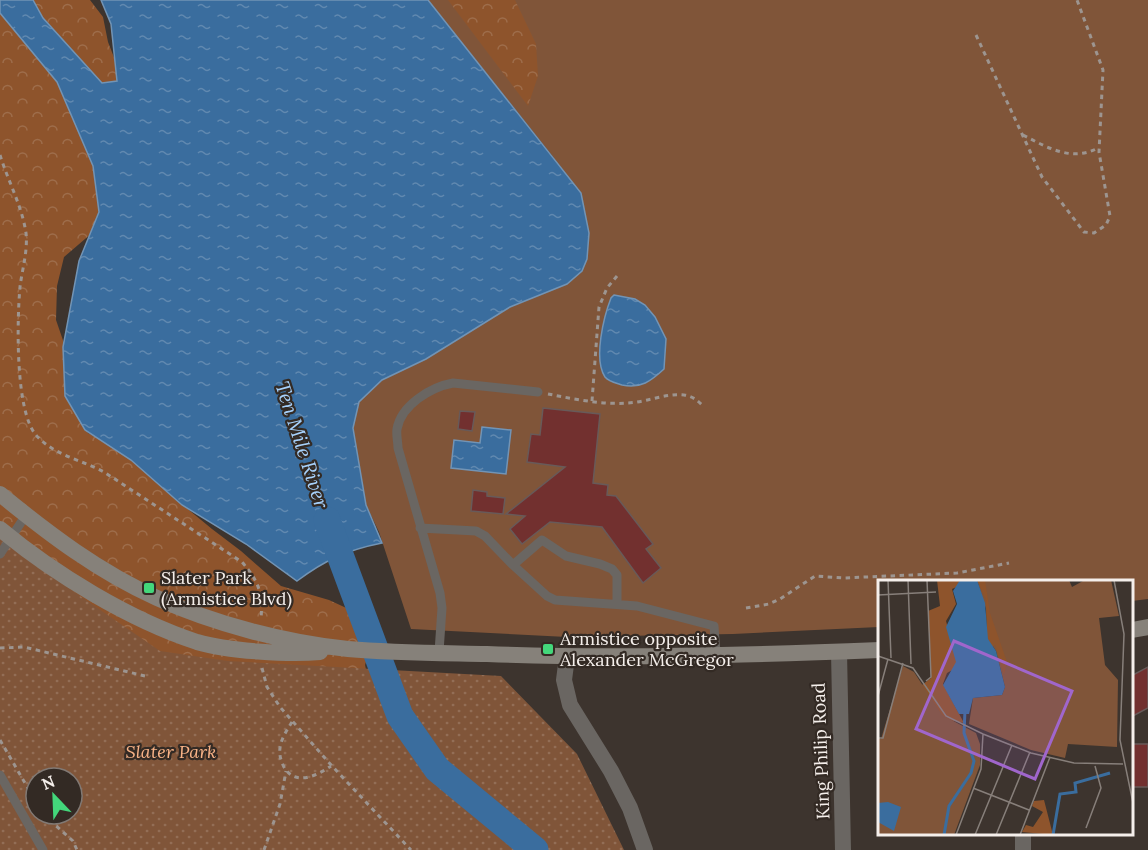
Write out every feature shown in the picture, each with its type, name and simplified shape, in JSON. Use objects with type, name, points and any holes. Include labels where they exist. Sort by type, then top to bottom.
[{"type":"main road","points":[[0,494],[42,529],[122,581],[260,642],[292,653],[348,648],[567,657],[878,650]]},
{"type":"main road","points":[[6,534],[78,585],[167,630],[199,642],[260,642]]},
{"type":"main road","points":[[1133,630],[1148,627]]},
{"type":"street","name":"King Philip Road","points":[[838,652],[843,850]]},
{"type":"street","points":[[567,657],[564,680],[570,705],[611,771],[630,808],[645,850]]},
{"type":"lane","points":[[439,652],[442,608],[440,593],[398,448],[397,431],[400,418],[409,406],[433,390],[453,383],[538,393]]},
{"type":"lane","points":[[0,554],[6,534],[26,515]]},
{"type":"lane","points":[[420,528],[476,531],[485,536],[547,596],[555,600],[637,606],[714,626],[716,654]]},
{"type":"lane","points":[[513,565],[542,540],[566,556],[612,569],[616,575],[617,604]]},
{"type":"lane","points":[[0,775],[43,850]]},
{"type":"path","points":[[976,35],[1042,177],[1084,232],[1091,234],[1102,229],[1110,216],[1102,180],[1099,148],[1103,70],[1077,0]]},
{"type":"path","points":[[1022,135],[1045,147],[1066,154],[1083,154],[1099,148]]},
{"type":"path","points":[[0,155],[23,219],[26,234],[20,299],[20,380],[26,418],[34,433],[52,449],[87,462],[104,472],[242,562],[259,584],[262,607],[260,642],[263,676],[272,696],[292,722],[411,850]]},
{"type":"path","points":[[592,401],[599,307],[607,288],[616,276]]},
{"type":"path","points":[[538,393],[592,401],[629,403],[685,395],[695,398],[704,407]]},
{"type":"path","points":[[746,608],[770,604],[815,576],[843,578],[965,573],[1009,563]]},
{"type":"path","points":[[0,648],[24,647],[145,676]]},
{"type":"path","points":[[292,722],[279,750],[286,771],[293,776],[304,778],[316,776],[332,766]]},
{"type":"path","points":[[0,740],[24,781]]},
{"type":"path","points":[[264,850],[280,804],[286,771]]},
{"type":"path","points":[[57,826],[74,841],[77,850]]},
{"type":"green space","points":[[0,0],[90,0],[103,17],[108,42],[122,78],[113,215],[64,257],[57,286],[56,320],[67,352],[67,389],[88,433],[141,459],[178,501],[281,586],[329,600],[355,612],[369,632],[370,649],[365,665],[374,705],[160,755],[84,769],[84,766],[24,766],[24,778],[0,779]]},
{"type":"green space","points":[[428,0],[1148,0],[1148,599],[1133,601],[1133,580],[878,580],[878,627],[733,634],[567,637],[411,629],[379,532],[366,505],[353,428],[359,402],[382,380],[426,359],[510,307],[567,284],[554,158]]},
{"type":"green space","points":[[448,0],[515,0],[536,44],[538,76],[528,106]]},
{"type":"green space","name":"Slater Park","points":[[0,536],[80,596],[160,651],[228,661],[501,676],[577,754],[624,850],[0,850]]},
{"type":"water","points":[[0,0],[33,0],[43,18],[102,83],[117,81],[111,24],[101,0],[428,0],[581,193],[589,233],[587,259],[582,271],[567,284],[510,307],[426,359],[382,380],[359,402],[353,428],[366,505],[382,543],[337,557],[297,581],[246,544],[182,505],[131,460],[85,430],[65,396],[63,347],[79,261],[99,212],[93,166],[57,82],[0,13]]},
{"type":"water","points":[[614,295],[635,299],[645,305],[655,317],[666,339],[664,369],[640,385],[622,385],[608,380],[602,369],[601,338],[608,306]]},
{"type":"water","points":[[482,427],[511,430],[506,474],[451,468],[454,440],[480,443]]},
{"type":"building","points":[[543,408],[600,414],[593,483],[608,485],[607,495],[616,496],[653,544],[646,549],[661,568],[643,583],[602,527],[550,522],[522,544],[510,529],[525,516],[506,514],[565,467],[527,462],[531,434],[540,435]]},
{"type":"building","points":[[460,411],[475,412],[472,431],[458,429]]},
{"type":"building","points":[[473,490],[487,492],[487,496],[505,498],[503,514],[471,511]]},
{"type":"building","points":[[1148,667],[1148,708],[1133,716],[1133,675]]},
{"type":"building","points":[[1133,744],[1148,744],[1148,787],[1133,787]]},
{"type":"waterway","name":"Ten Mile River","points":[[327,520],[400,716],[437,769],[535,850]]},
{"type":"place","name":"Slater Park (Armistice Blvd)","points":[[149,588]]},
{"type":"place","name":"Armistice opposite Alexander McGregor","points":[[548,649]]}]
